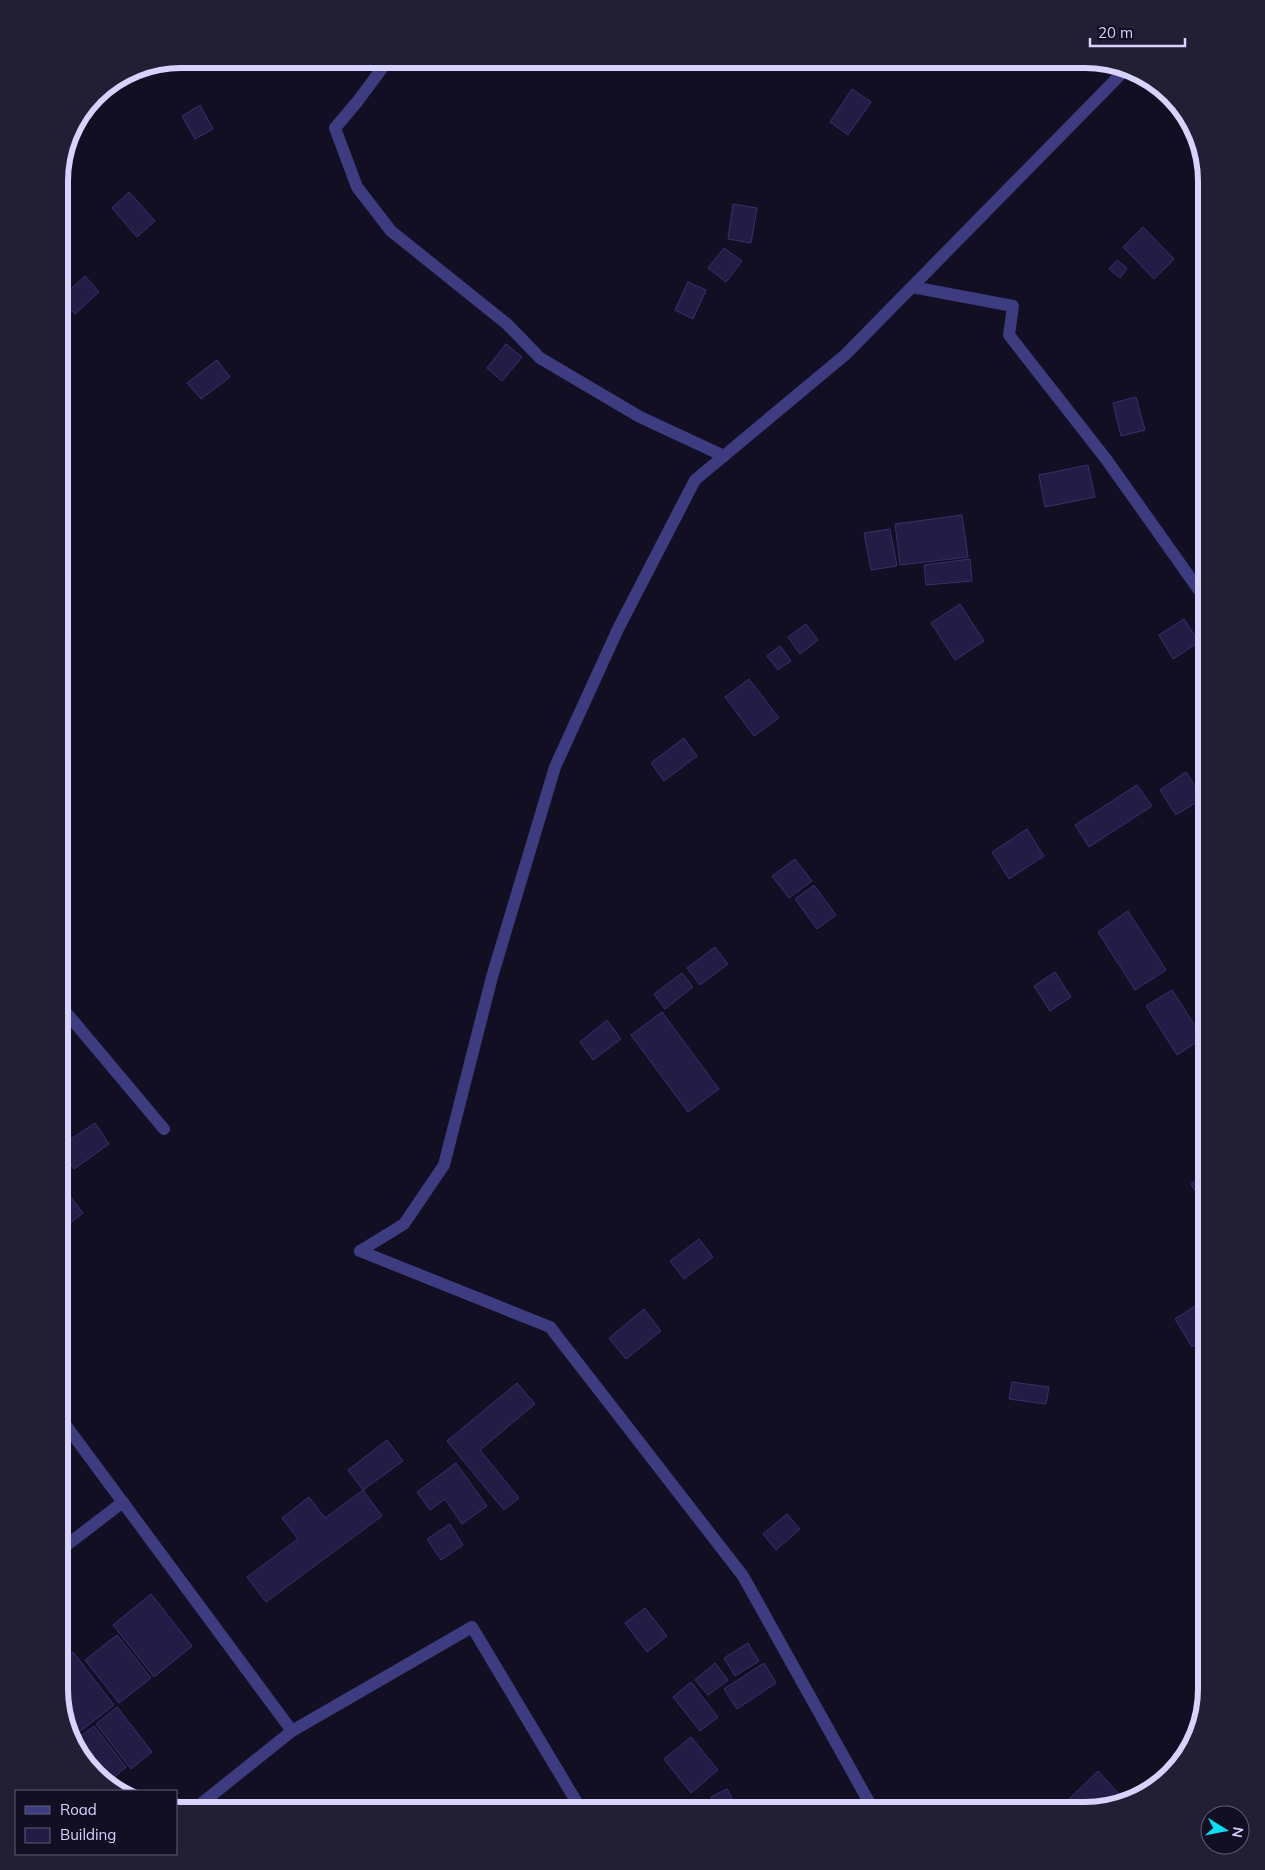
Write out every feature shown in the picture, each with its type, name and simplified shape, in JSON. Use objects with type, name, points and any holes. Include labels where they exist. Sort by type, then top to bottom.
[{"type":"street","points":[[382,68],[335,128],[357,187],[391,231],[507,324],[540,358],[640,417],[724,456]]},
{"type":"street","points":[[869,1802],[743,1576],[550,1327],[360,1251],[404,1224],[444,1165],[492,977],[555,767],[618,629],[695,480],[845,355],[1122,73]]},
{"type":"street","points":[[912,287],[1013,306],[1009,335],[1106,459],[1198,589]]},
{"type":"street","points":[[68,1015],[164,1129]]},
{"type":"street","points":[[68,1428],[292,1731]]},
{"type":"street","points":[[68,1544],[123,1502]]},
{"type":"street","points":[[203,1802],[292,1731],[472,1627],[577,1802]]},
{"type":"building","points":[[852,89],[871,102],[848,135],[830,122]]},
{"type":"building","points":[[200,105],[213,129],[195,139],[182,116]]},
{"type":"building","points":[[129,192],[155,221],[137,237],[112,208]]},
{"type":"building","points":[[733,204],[757,208],[751,243],[728,239]]},
{"type":"building","points":[[1143,227],[1174,259],[1154,279],[1123,247]]},
{"type":"building","points":[[724,248],[742,261],[726,282],[708,268]]},
{"type":"building","points":[[1117,260],[1127,268],[1120,278],[1109,269]]},
{"type":"building","points":[[1196,262],[1198,262],[1198,280]]},
{"type":"building","points":[[85,276],[99,292],[75,314],[68,306],[68,292]]},
{"type":"building","points":[[688,282],[706,290],[693,319],[675,310]]},
{"type":"building","points":[[506,344],[522,357],[502,381],[487,368]]},
{"type":"building","points":[[217,360],[230,377],[201,399],[187,383]]},
{"type":"building","points":[[1136,397],[1145,430],[1121,436],[1113,403]]},
{"type":"building","points":[[1088,465],[1095,497],[1045,507],[1039,475]]},
{"type":"building","points":[[962,515],[968,557],[900,565],[895,524]]},
{"type":"building","points":[[890,529],[897,566],[871,570],[864,533]]},
{"type":"building","points":[[970,559],[972,581],[926,585],[924,565]]},
{"type":"building","points":[[960,604],[984,641],[955,660],[931,623]]},
{"type":"building","points":[[1184,619],[1198,643],[1173,659],[1159,635]]},
{"type":"building","points":[[806,624],[818,640],[800,654],[788,637]]},
{"type":"building","points":[[780,646],[791,661],[778,670],[767,656]]},
{"type":"building","points":[[749,679],[779,718],[754,736],[725,697]]},
{"type":"building","points":[[684,738],[697,756],[664,781],[651,763]]},
{"type":"building","points":[[1186,772],[1198,790],[1198,801],[1176,815],[1160,790]]},
{"type":"building","points":[[1137,785],[1152,806],[1089,847],[1075,825]]},
{"type":"building","points":[[1027,829],[1044,856],[1009,879],[992,852]]},
{"type":"building","points":[[795,859],[812,881],[789,898],[772,876]]},
{"type":"building","points":[[814,885],[836,915],[817,929],[795,899]]},
{"type":"building","points":[[1128,911],[1166,970],[1135,990],[1098,932]]},
{"type":"building","points":[[715,947],[728,964],[700,985],[687,968]]},
{"type":"building","points":[[1055,972],[1071,997],[1050,1011],[1034,986]]},
{"type":"building","points":[[682,973],[693,987],[665,1009],[654,994]]},
{"type":"building","points":[[1172,990],[1198,1030],[1198,1041],[1177,1055],[1146,1006]]},
{"type":"building","points":[[662,1012],[719,1089],[688,1112],[631,1035]]},
{"type":"building","points":[[607,1020],[621,1039],[593,1060],[580,1042]]},
{"type":"building","points":[[95,1123],[109,1144],[74,1169],[68,1160],[68,1141]]},
{"type":"building","points":[[1198,1179],[1198,1195],[1191,1184]]},
{"type":"building","points":[[68,1194],[83,1213],[68,1225]]},
{"type":"building","points":[[699,1239],[713,1257],[684,1279],[670,1261]]},
{"type":"building","points":[[1198,1304],[1198,1343],[1192,1347],[1175,1319]]},
{"type":"building","points":[[644,1309],[661,1331],[626,1359],[609,1338]]},
{"type":"building","points":[[1012,1382],[1049,1387],[1046,1404],[1009,1399]]},
{"type":"building","points":[[517,1383],[535,1404],[480,1450],[519,1498],[504,1510],[447,1441]]},
{"type":"building","points":[[387,1440],[403,1461],[363,1490],[348,1470]]},
{"type":"building","points":[[456,1463],[487,1506],[462,1524],[445,1499],[430,1510],[417,1492]]},
{"type":"building","points":[[363,1490],[382,1516],[266,1602],[247,1577],[298,1539],[282,1518],[309,1497],[325,1518]]},
{"type":"building","points":[[787,1514],[800,1529],[776,1550],[763,1534]]},
{"type":"building","points":[[450,1524],[463,1545],[441,1560],[427,1539]]},
{"type":"building","points":[[151,1594],[192,1646],[154,1677],[113,1625]]},
{"type":"building","points":[[645,1608],[667,1636],[647,1652],[625,1623]]},
{"type":"building","points":[[117,1635],[151,1678],[119,1703],[85,1660]]},
{"type":"building","points":[[748,1643],[759,1661],[735,1676],[724,1658]]},
{"type":"building","points":[[73,1652],[114,1705],[78,1733],[71,1719],[68,1704],[68,1656]]},
{"type":"building","points":[[715,1663],[728,1680],[708,1695],[695,1680]]},
{"type":"building","points":[[764,1663],[776,1683],[737,1709],[724,1689]]},
{"type":"building","points":[[691,1682],[718,1717],[700,1731],[673,1697]]},
{"type":"building","points":[[117,1707],[152,1752],[131,1769],[96,1724]]},
{"type":"building","points":[[94,1726],[126,1767],[112,1779],[107,1775],[78,1738]]},
{"type":"building","points":[[691,1737],[718,1770],[691,1793],[664,1759]]},
{"type":"building","points":[[1098,1771],[1119,1794],[1115,1799],[1099,1802],[1066,1802]]},
{"type":"building","points":[[727,1789],[734,1802],[714,1802],[711,1797]]}]
